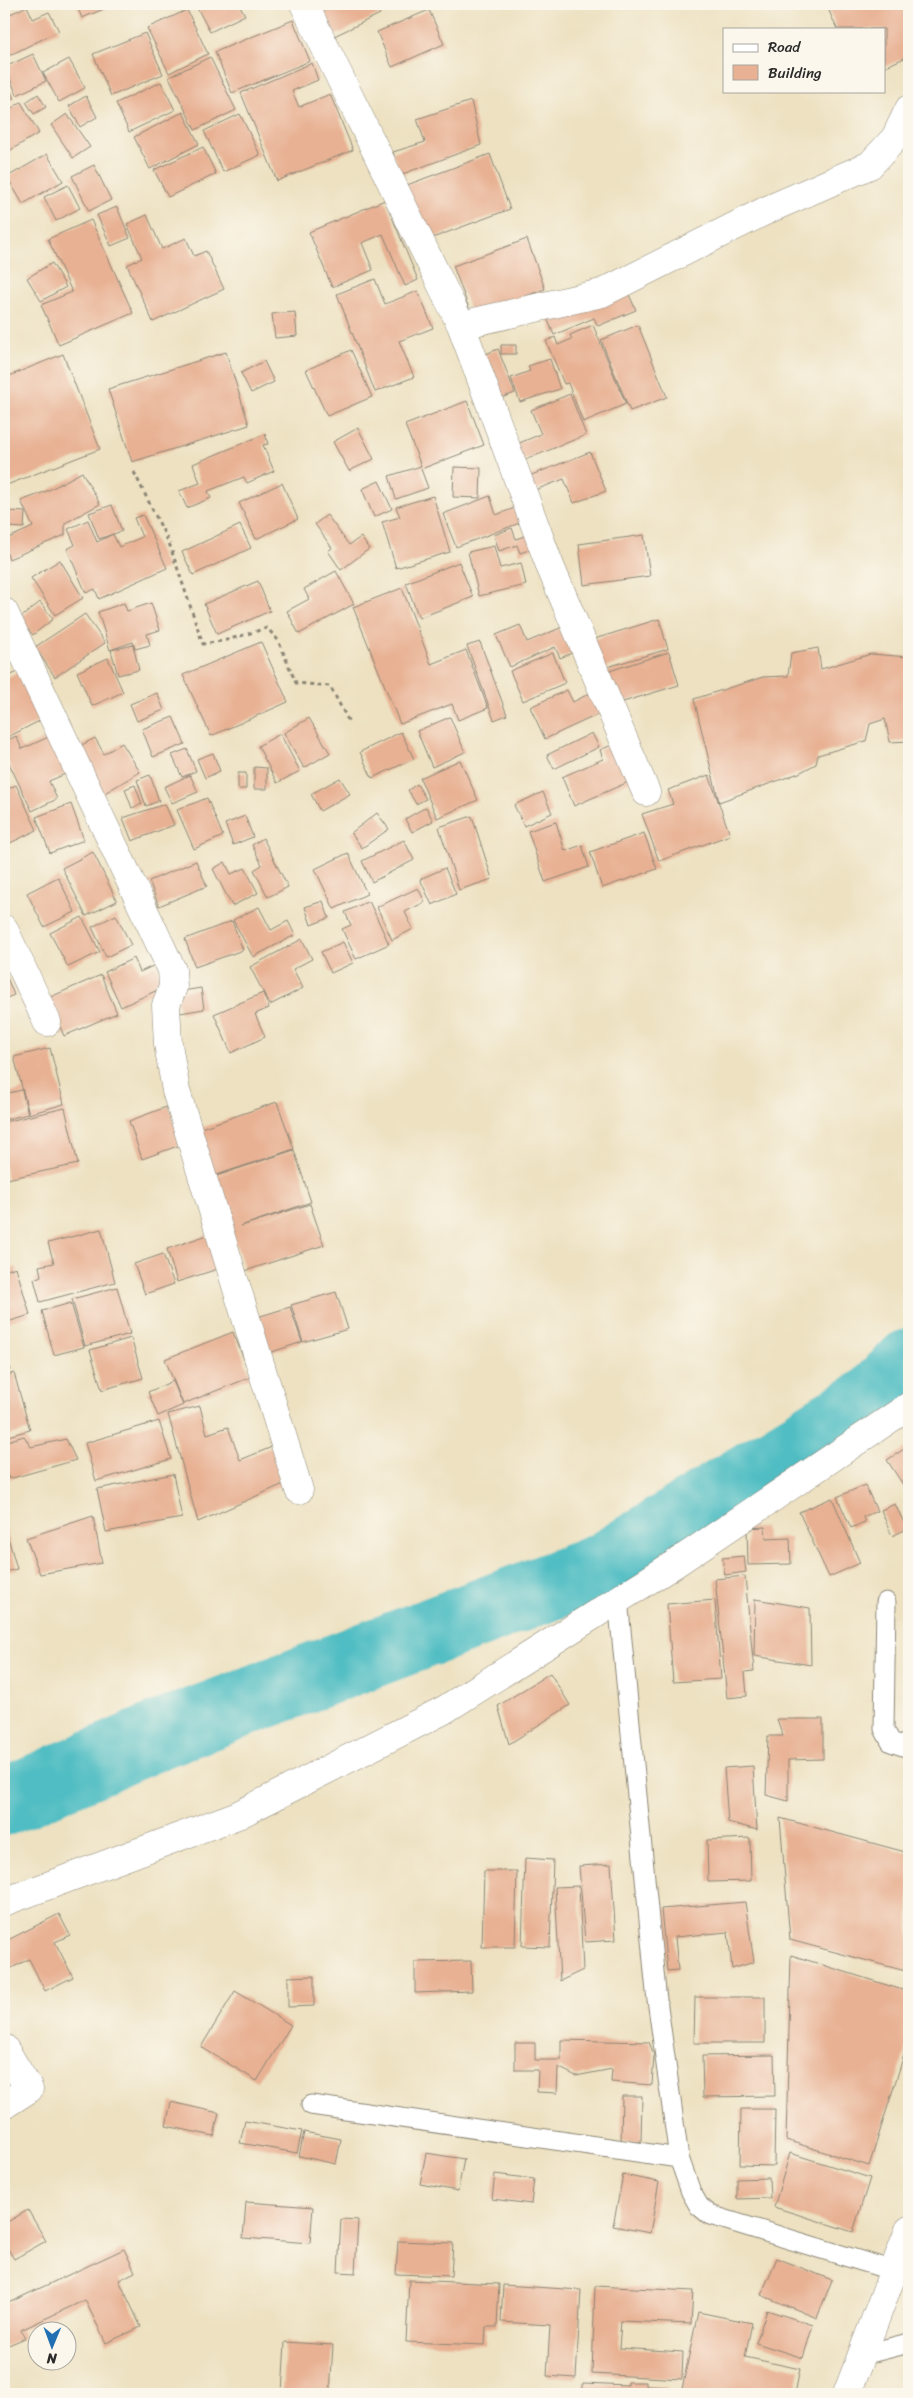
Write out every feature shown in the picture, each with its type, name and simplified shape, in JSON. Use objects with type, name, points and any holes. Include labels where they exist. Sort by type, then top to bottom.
[{"type":"main road","points":[[304,4],[461,325],[550,566],[646,792]]},
{"type":"main road","points":[[461,325],[602,293],[767,210],[870,165],[895,138],[909,110]]},
{"type":"main road","points":[[4,612],[172,970],[173,987],[166,1005],[168,1044],[176,1091],[299,1490]]},
{"type":"main road","points":[[4,929],[48,1022]]},
{"type":"main road","points":[[4,1902],[238,1814],[444,1710],[676,1563],[909,1406]]},
{"type":"main road","points":[[4,2048],[29,2089],[4,2104]]},
{"type":"main road","points":[[846,2394],[909,2230]]},
{"type":"lane","points":[[618,1599],[656,1992],[679,2158],[691,2192],[699,2206],[710,2215],[894,2271]]},
{"type":"lane","points":[[886,1602],[884,1729],[891,1742],[909,1748]]},
{"type":"lane","points":[[312,2105],[679,2158]]},
{"type":"lane","points":[[862,2355],[909,2343]]},
{"type":"path","points":[[134,472],[169,543],[203,644],[227,640],[267,628],[278,640],[296,683],[330,686],[350,724]]},
{"type":"building","points":[[76,4],[116,4],[82,18]]},
{"type":"building","points":[[195,4],[239,4],[245,15],[210,32]]},
{"type":"building","points":[[329,4],[375,4],[380,14],[328,39],[315,10]]},
{"type":"building","points":[[381,4],[398,4],[384,9]]},
{"type":"building","points":[[826,4],[909,4],[909,56],[886,66],[886,28],[837,28]]},
{"type":"building","points":[[27,6],[33,19],[49,12],[59,31],[4,58],[4,17]]},
{"type":"building","points":[[187,10],[208,54],[169,73],[147,28]]},
{"type":"building","points":[[429,10],[444,44],[392,67],[377,32]]},
{"type":"building","points":[[293,20],[310,61],[232,93],[215,52]]},
{"type":"building","points":[[145,33],[163,74],[111,96],[93,54]]},
{"type":"building","points":[[33,54],[46,81],[17,95],[5,67]]},
{"type":"building","points":[[210,57],[236,110],[195,130],[169,77]]},
{"type":"building","points":[[69,59],[85,88],[59,102],[43,73]]},
{"type":"building","points":[[312,63],[318,80],[292,91],[299,107],[330,94],[353,150],[277,181],[241,93]]},
{"type":"building","points":[[4,79],[14,98],[4,103]]},
{"type":"building","points":[[161,82],[175,110],[129,132],[116,103]]},
{"type":"building","points":[[38,94],[46,107],[34,114],[26,102]]},
{"type":"building","points":[[86,96],[97,117],[80,127],[69,106]]},
{"type":"building","points":[[471,101],[481,145],[400,175],[393,152],[425,142],[417,119]]},
{"type":"building","points":[[21,102],[39,133],[4,154],[4,113]]},
{"type":"building","points":[[183,112],[199,144],[150,169],[134,137]]},
{"type":"building","points":[[67,114],[90,147],[73,158],[51,125]]},
{"type":"building","points":[[240,114],[260,155],[223,172],[204,131]]},
{"type":"building","points":[[203,147],[216,174],[168,197],[154,170]]},
{"type":"building","points":[[47,154],[63,181],[23,204],[7,177]]},
{"type":"building","points":[[490,154],[510,209],[427,240],[407,185]]},
{"type":"building","points":[[94,165],[111,200],[89,211],[72,176]]},
{"type":"building","points":[[68,185],[80,208],[56,221],[44,197]]},
{"type":"building","points":[[385,200],[418,280],[405,286],[383,234],[362,243],[373,270],[332,287],[309,232]]},
{"type":"building","points":[[4,205],[10,212],[4,218]]},
{"type":"building","points":[[117,207],[130,238],[111,246],[97,215]]},
{"type":"building","points":[[147,215],[162,249],[186,238],[194,256],[206,251],[224,289],[153,322],[127,265],[142,258],[127,224]]},
{"type":"building","points":[[91,220],[133,313],[59,345],[41,305],[72,292],[48,239]]},
{"type":"building","points":[[527,239],[545,289],[472,316],[453,266]]},
{"type":"building","points":[[52,263],[66,287],[41,301],[27,278]]},
{"type":"building","points":[[375,279],[385,304],[418,291],[433,328],[399,341],[414,377],[375,392],[337,294]]},
{"type":"building","points":[[625,286],[636,310],[598,326],[594,318],[554,335],[547,318]]},
{"type":"building","points":[[295,312],[297,336],[275,338],[272,314]]},
{"type":"building","points":[[593,325],[626,404],[583,422],[568,383],[564,384],[546,341],[555,337],[558,345],[572,339],[570,335]]},
{"type":"building","points":[[638,325],[667,397],[630,411],[601,340]]},
{"type":"building","points":[[501,345],[516,345],[516,354],[501,354]]},
{"type":"building","points":[[498,349],[515,393],[492,401],[476,358]]},
{"type":"building","points":[[351,350],[372,397],[327,416],[306,370]]},
{"type":"building","points":[[226,352],[249,425],[132,462],[108,389]]},
{"type":"building","points":[[63,354],[100,449],[4,486],[4,378]]},
{"type":"building","points":[[550,359],[560,389],[520,402],[511,378],[530,371],[528,366]]},
{"type":"building","points":[[264,361],[274,382],[251,393],[241,373]]},
{"type":"building","points":[[570,394],[586,435],[515,464],[517,444],[541,434],[531,410]]},
{"type":"building","points":[[467,401],[484,445],[421,469],[428,488],[396,499],[389,476],[421,466],[405,425]]},
{"type":"building","points":[[358,428],[374,459],[349,471],[333,442]]},
{"type":"building","points":[[265,434],[268,444],[263,445],[274,471],[247,483],[244,477],[208,491],[211,498],[187,508],[179,491],[200,483],[193,464]]},
{"type":"building","points":[[590,452],[606,491],[574,503],[564,479],[530,492],[524,478]]},
{"type":"building","points":[[454,467],[481,468],[480,498],[453,497]]},
{"type":"building","points":[[82,472],[100,504],[65,523],[65,535],[9,559],[4,547],[4,540],[33,527],[21,501],[47,491]]},
{"type":"building","points":[[379,481],[392,509],[374,517],[362,489]]},
{"type":"building","points":[[282,483],[298,519],[256,539],[239,503]]},
{"type":"building","points":[[433,496],[450,552],[396,568],[382,522],[400,517],[396,507]]},
{"type":"building","points":[[490,496],[496,515],[520,506],[525,521],[456,547],[443,514]]},
{"type":"building","points":[[112,505],[122,531],[99,539],[89,513]]},
{"type":"building","points":[[9,511],[25,512],[24,528],[8,527]]},
{"type":"building","points":[[143,515],[167,568],[99,599],[95,589],[86,593],[67,549],[75,545],[68,529],[88,520],[97,542],[113,534],[119,547],[142,537],[134,518]]},
{"type":"building","points":[[327,515],[349,545],[361,537],[369,549],[341,570],[328,551],[332,548],[315,524]]},
{"type":"building","points":[[240,525],[251,548],[193,575],[182,552]]},
{"type":"building","points":[[512,528],[516,539],[533,533],[538,547],[520,553],[517,545],[499,551],[494,535]]},
{"type":"building","points":[[644,535],[650,576],[584,585],[579,544]]},
{"type":"building","points":[[494,546],[500,568],[521,563],[526,585],[479,596],[468,552]]},
{"type":"building","points":[[60,560],[83,598],[55,615],[31,578]]},
{"type":"building","points":[[459,562],[473,597],[419,618],[406,583]]},
{"type":"building","points":[[336,571],[354,604],[299,634],[287,611],[309,599],[304,589]]},
{"type":"building","points":[[258,581],[270,611],[217,634],[204,604]]},
{"type":"building","points":[[402,588],[431,664],[466,650],[488,708],[458,720],[452,704],[400,724],[353,607]]},
{"type":"building","points":[[40,602],[53,619],[33,635],[19,619]]},
{"type":"building","points":[[124,603],[127,611],[151,603],[160,630],[147,634],[150,645],[135,649],[133,642],[110,650],[98,612]]},
{"type":"building","points":[[85,614],[105,643],[55,677],[35,647]]},
{"type":"building","points":[[659,619],[668,649],[597,670],[588,641]]},
{"type":"building","points":[[572,623],[584,648],[560,658],[555,647],[510,667],[496,635],[520,625],[527,642]]},
{"type":"building","points":[[261,642],[288,702],[211,736],[183,675]]},
{"type":"building","points":[[480,642],[507,715],[494,720],[467,646]]},
{"type":"building","points":[[133,645],[139,670],[118,675],[111,650]]},
{"type":"building","points":[[818,648],[821,669],[871,654],[909,657],[909,741],[890,742],[885,719],[870,724],[866,741],[818,755],[816,764],[799,773],[719,802],[694,699],[763,677],[788,676],[791,653]]},
{"type":"building","points":[[669,652],[679,685],[613,705],[603,673]]},
{"type":"building","points":[[553,653],[565,683],[523,701],[510,671]]},
{"type":"building","points":[[108,658],[123,692],[92,706],[77,672]]},
{"type":"building","points":[[25,668],[49,716],[4,739],[4,679]]},
{"type":"building","points":[[598,689],[608,710],[545,739],[530,707],[567,690],[573,702]]},
{"type":"building","points":[[157,693],[164,710],[137,721],[130,704]]},
{"type":"building","points":[[173,717],[185,744],[153,757],[142,729]]},
{"type":"building","points":[[450,717],[465,752],[432,767],[417,731]]},
{"type":"building","points":[[309,718],[330,753],[304,768],[284,733]]},
{"type":"building","points":[[401,732],[414,759],[372,778],[360,752]]},
{"type":"building","points":[[592,733],[599,747],[554,769],[547,755]]},
{"type":"building","points":[[280,734],[300,771],[277,783],[258,746]]},
{"type":"building","points":[[53,735],[70,772],[49,781],[57,799],[32,811],[4,753],[4,742],[16,736],[22,749]]},
{"type":"building","points":[[95,738],[104,754],[122,743],[140,772],[98,797],[78,747]]},
{"type":"building","points":[[619,742],[635,779],[574,806],[562,777],[603,759],[600,750]]},
{"type":"building","points":[[187,749],[196,771],[182,777],[172,755]]},
{"type":"building","points":[[213,753],[220,771],[205,778],[197,759]]},
{"type":"building","points":[[460,760],[478,800],[437,818],[420,778]]},
{"type":"building","points":[[254,767],[267,768],[267,789],[254,789]]},
{"type":"building","points":[[238,773],[246,773],[246,789],[238,789]]},
{"type":"building","points":[[150,775],[159,801],[146,806],[137,780]]},
{"type":"building","points":[[190,775],[198,792],[172,803],[164,787]]},
{"type":"building","points":[[709,775],[730,835],[659,861],[642,814],[673,804],[668,790]]},
{"type":"building","points":[[340,778],[350,794],[320,811],[311,794]]},
{"type":"building","points":[[417,784],[426,799],[416,804],[408,790]]},
{"type":"building","points":[[16,785],[37,830],[4,846],[4,791]]},
{"type":"building","points":[[135,785],[142,804],[132,808],[125,789]]},
{"type":"building","points":[[543,792],[552,813],[524,826],[514,805]]},
{"type":"building","points":[[207,798],[223,836],[194,849],[177,810]]},
{"type":"building","points":[[71,804],[84,840],[50,853],[36,817]]},
{"type":"building","points":[[165,804],[174,825],[132,841],[123,818]]},
{"type":"building","points":[[426,807],[433,821],[412,832],[405,819]]},
{"type":"building","points":[[377,813],[389,829],[362,848],[351,833]]},
{"type":"building","points":[[245,816],[253,837],[233,845],[225,824]]},
{"type":"building","points":[[472,816],[492,879],[459,890],[439,827]]},
{"type":"building","points":[[556,822],[565,851],[582,845],[589,867],[545,882],[528,831]]},
{"type":"building","points":[[644,833],[657,869],[602,888],[590,852]]},
{"type":"building","points":[[263,838],[288,887],[268,897],[254,870],[262,865],[252,845]]},
{"type":"building","points":[[404,840],[414,860],[372,882],[362,861]]},
{"type":"building","points":[[93,852],[117,901],[86,916],[62,868]]},
{"type":"building","points":[[348,853],[367,894],[334,909],[315,869]]},
{"type":"building","points":[[196,861],[207,886],[159,906],[149,881]]},
{"type":"building","points":[[225,862],[231,874],[245,868],[258,893],[232,906],[213,869]]},
{"type":"building","points":[[445,868],[456,894],[432,905],[420,879]]},
{"type":"building","points":[[58,877],[75,912],[44,927],[27,893]]},
{"type":"building","points":[[418,888],[425,902],[405,912],[413,929],[392,940],[377,907]]},
{"type":"building","points":[[323,901],[329,918],[311,925],[305,907]]},
{"type":"building","points":[[369,901],[389,944],[356,959],[342,929],[351,925],[345,912]]},
{"type":"building","points":[[259,907],[271,930],[288,921],[295,935],[253,957],[233,920]]},
{"type":"building","points":[[116,915],[131,945],[106,957],[92,927]]},
{"type":"building","points":[[82,917],[100,952],[68,967],[50,933]]},
{"type":"building","points":[[232,921],[243,950],[195,967],[185,939]]},
{"type":"building","points":[[302,939],[312,959],[293,969],[303,988],[270,1005],[250,967]]},
{"type":"building","points":[[343,942],[353,963],[331,973],[321,952]]},
{"type":"building","points":[[134,958],[140,972],[155,965],[164,987],[121,1007],[105,972]]},
{"type":"building","points":[[4,970],[14,995],[4,999]]},
{"type":"building","points":[[101,975],[117,1013],[64,1036],[48,998]]},
{"type":"building","points":[[201,988],[204,1009],[180,1013],[176,992]]},
{"type":"building","points":[[263,993],[269,1008],[255,1014],[265,1037],[231,1053],[214,1014]]},
{"type":"building","points":[[50,1048],[64,1104],[29,1114],[14,1057]]},
{"type":"building","points":[[22,1090],[28,1114],[4,1120],[4,1094]]},
{"type":"building","points":[[277,1102],[294,1149],[214,1176],[198,1129]]},
{"type":"building","points":[[169,1106],[183,1144],[142,1159],[129,1121]]},
{"type":"building","points":[[65,1108],[78,1164],[7,1179],[4,1163],[4,1122]]},
{"type":"building","points":[[294,1150],[311,1202],[241,1226],[310,1204],[324,1245],[245,1271],[213,1177]]},
{"type":"building","points":[[101,1229],[115,1282],[40,1302],[34,1279],[41,1276],[39,1266],[54,1263],[48,1243]]},
{"type":"building","points":[[210,1234],[221,1268],[177,1282],[167,1249]]},
{"type":"building","points":[[163,1254],[174,1284],[145,1294],[134,1264]]},
{"type":"building","points":[[16,1267],[30,1315],[4,1323],[4,1271]]},
{"type":"building","points":[[117,1287],[130,1334],[85,1346],[72,1299]]},
{"type":"building","points":[[336,1292],[348,1329],[303,1342],[291,1305]]},
{"type":"building","points":[[71,1303],[84,1347],[54,1355],[42,1311]]},
{"type":"building","points":[[290,1307],[302,1342],[266,1354],[254,1318]]},
{"type":"building","points":[[233,1332],[251,1377],[183,1404],[165,1359]]},
{"type":"building","points":[[131,1338],[143,1378],[102,1390],[90,1350]]},
{"type":"building","points":[[4,1349],[10,1370],[4,1372]]},
{"type":"building","points":[[14,1373],[30,1430],[4,1437],[4,1376]]},
{"type":"building","points":[[173,1381],[183,1405],[158,1416],[148,1392]]},
{"type":"building","points":[[200,1406],[207,1434],[228,1427],[240,1460],[272,1447],[288,1482],[198,1522],[168,1414]]},
{"type":"building","points":[[159,1421],[171,1459],[96,1481],[85,1443]]},
{"type":"building","points":[[24,1436],[31,1447],[66,1439],[76,1460],[9,1479],[4,1465],[4,1442]]},
{"type":"building","points":[[909,1446],[909,1494],[887,1460]]},
{"type":"building","points":[[173,1474],[182,1518],[106,1532],[97,1489]]},
{"type":"building","points":[[865,1485],[877,1511],[863,1517],[865,1522],[851,1528],[837,1497]]},
{"type":"building","points":[[832,1498],[860,1563],[829,1577],[799,1512]]},
{"type":"building","points":[[895,1504],[907,1529],[892,1536],[881,1510]]},
{"type":"building","points":[[93,1516],[102,1563],[40,1574],[26,1538]]},
{"type":"building","points":[[4,1523],[17,1569],[4,1572]]},
{"type":"building","points":[[765,1527],[766,1539],[790,1538],[791,1564],[748,1565],[747,1528]]},
{"type":"building","points":[[744,1556],[746,1572],[725,1575],[722,1558]]},
{"type":"building","points":[[745,1576],[754,1671],[745,1672],[747,1696],[727,1698],[715,1579]]},
{"type":"building","points":[[755,1599],[810,1608],[811,1665],[754,1656]]},
{"type":"building","points":[[715,1600],[721,1679],[673,1682],[667,1604]]},
{"type":"building","points":[[550,1673],[570,1705],[509,1744],[498,1706]]},
{"type":"building","points":[[777,1719],[823,1719],[823,1759],[788,1760],[788,1801],[766,1795],[768,1736],[783,1736]]},
{"type":"building","points":[[753,1766],[757,1830],[728,1822],[724,1768]]},
{"type":"building","points":[[780,1818],[909,1853],[909,1972],[790,1940]]},
{"type":"building","points":[[750,1838],[751,1881],[708,1882],[707,1840]]},
{"type":"building","points":[[525,1858],[553,1860],[550,1947],[522,1946]]},
{"type":"building","points":[[611,1864],[616,1940],[585,1942],[579,1866]]},
{"type":"building","points":[[484,1871],[517,1871],[515,1947],[482,1947]]},
{"type":"building","points":[[579,1886],[583,1970],[560,1981],[555,1887]]},
{"type":"building","points":[[745,1902],[754,1962],[732,1969],[728,1932],[675,1937],[678,1970],[667,1971],[661,1909]]},
{"type":"building","points":[[59,1914],[70,1935],[55,1942],[73,1977],[45,1991],[29,1959],[4,1972],[4,1942]]},
{"type":"building","points":[[791,1955],[909,1992],[909,2039],[869,2166],[786,2140]]},
{"type":"building","points":[[471,1961],[472,1991],[415,1993],[415,1962]]},
{"type":"building","points":[[314,1976],[314,2006],[288,2007],[288,1977]]},
{"type":"building","points":[[235,1991],[291,2025],[257,2081],[201,2047]]},
{"type":"building","points":[[695,1997],[765,1997],[765,2043],[694,2043]]},
{"type":"building","points":[[561,2040],[649,2042],[654,2055],[652,2085],[611,2082],[612,2069],[576,2076],[558,2067],[557,2093],[537,2092],[538,2070],[515,2070],[515,2043],[535,2043],[535,2060],[561,2060]]},
{"type":"building","points":[[774,2055],[775,2096],[703,2097],[702,2056]]},
{"type":"building","points":[[622,2096],[642,2096],[641,2142],[621,2142]]},
{"type":"building","points":[[171,2102],[219,2113],[214,2136],[166,2126]]},
{"type":"building","points":[[741,2109],[775,2109],[774,2166],[740,2165]]},
{"type":"building","points":[[245,2121],[302,2131],[297,2153],[240,2143]]},
{"type":"building","points":[[304,2132],[341,2139],[336,2164],[299,2156]]},
{"type":"building","points":[[426,2153],[464,2159],[458,2191],[420,2184]]},
{"type":"building","points":[[790,2153],[870,2178],[853,2232],[774,2207]]},
{"type":"building","points":[[495,2174],[534,2179],[531,2204],[492,2199]]},
{"type":"building","points":[[623,2175],[659,2182],[650,2233],[613,2226]]},
{"type":"building","points":[[769,2178],[770,2198],[737,2199],[737,2179]]},
{"type":"building","points":[[246,2202],[313,2207],[310,2243],[243,2238]]},
{"type":"building","points":[[28,2210],[46,2241],[14,2259],[8,2249],[4,2252],[4,2224]]},
{"type":"building","points":[[341,2219],[358,2220],[355,2273],[338,2272]]},
{"type":"building","points":[[398,2241],[453,2243],[451,2276],[396,2274]]},
{"type":"building","points":[[124,2249],[135,2272],[119,2280],[141,2327],[106,2343],[85,2300],[42,2320],[28,2320],[28,2327],[21,2330],[25,2338],[4,2347],[4,2305]]},
{"type":"building","points":[[777,2258],[832,2280],[817,2318],[761,2295]]},
{"type":"building","points":[[409,2280],[499,2284],[497,2327],[486,2327],[485,2345],[406,2342]]},
{"type":"building","points":[[503,2285],[581,2290],[576,2378],[547,2376],[550,2325],[501,2322]]},
{"type":"building","points":[[595,2286],[693,2291],[691,2324],[621,2321],[619,2348],[683,2352],[682,2379],[592,2374]]},
{"type":"building","points":[[767,2310],[813,2325],[803,2358],[756,2343]]},
{"type":"building","points":[[698,2312],[752,2323],[745,2357],[800,2369],[795,2394],[681,2394]]},
{"type":"building","points":[[285,2342],[333,2345],[330,2394],[282,2393]]},
{"type":"building","points":[[628,2382],[646,2382],[646,2386],[667,2387],[667,2394],[583,2394],[583,2383],[628,2385]]},
{"type":"waterway","points":[[4,1802],[159,1735],[604,1566],[872,1400],[909,1363]]}]
